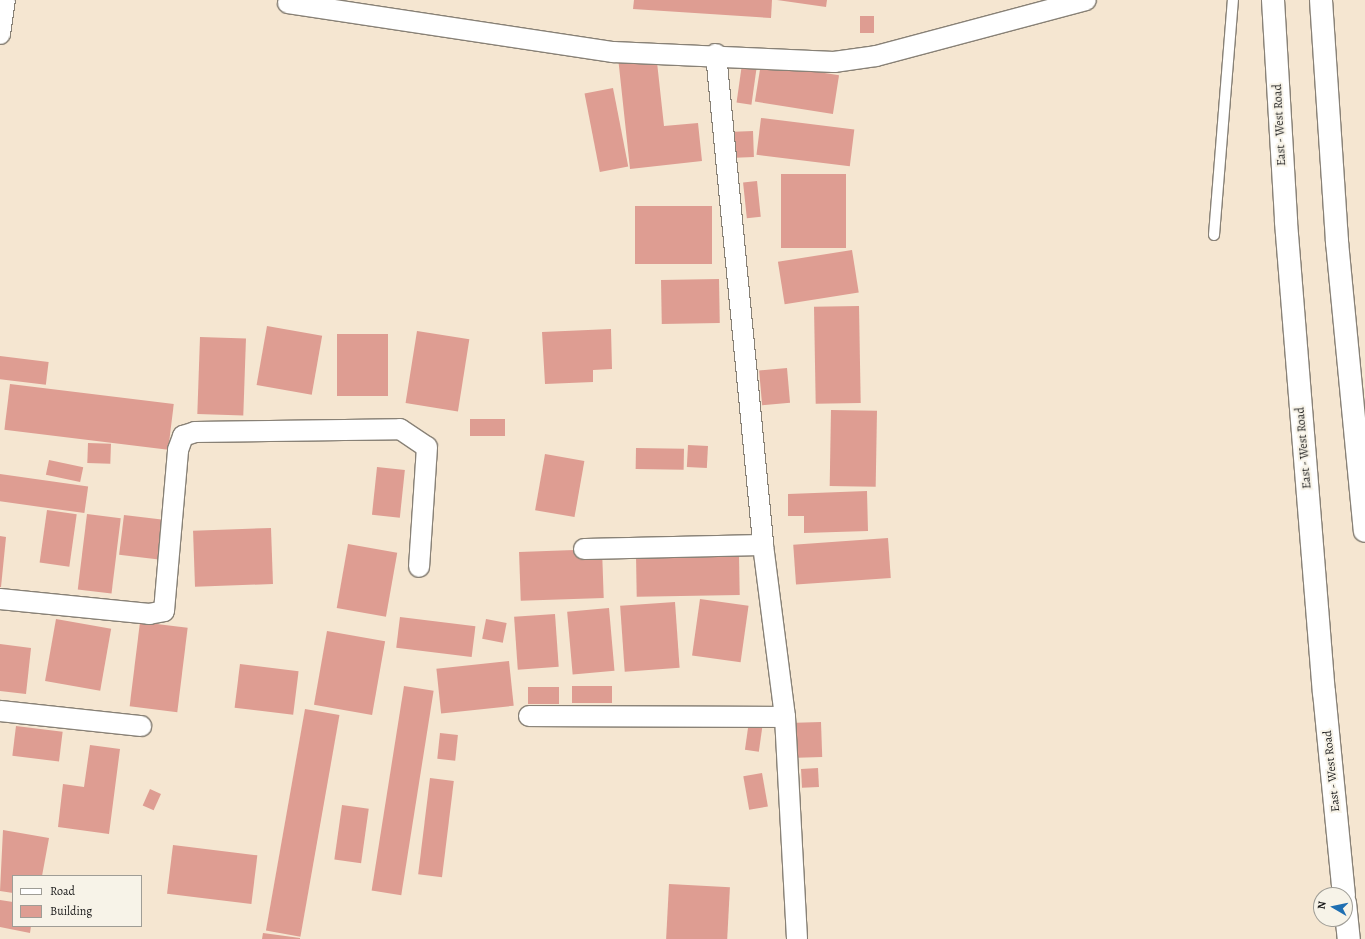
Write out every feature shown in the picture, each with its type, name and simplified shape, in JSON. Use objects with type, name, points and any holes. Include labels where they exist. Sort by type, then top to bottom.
[{"type":"main road","name":"East - West Road","points":[[1273,0],[1286,222],[1324,692],[1343,887]]},
{"type":"main road","points":[[1321,0],[1337,242],[1365,531]]},
{"type":"main road","points":[[1348,927],[1349,939]]},
{"type":"street","points":[[0,34],[5,0]]},
{"type":"street","points":[[288,3],[613,52],[716,54],[834,62],[876,56],[1086,0]]},
{"type":"street","points":[[716,54],[763,545],[786,717],[797,939]]},
{"type":"street","points":[[0,599],[149,614],[164,611],[178,450],[182,436],[194,432],[400,429],[427,447],[419,567]]},
{"type":"street","points":[[584,549],[763,545]]},
{"type":"street","points":[[0,712],[141,726]]},
{"type":"street","points":[[529,716],[786,717]]},
{"type":"lane","points":[[1214,235],[1233,0]]},
{"type":"building","points":[[634,0],[772,0],[771,18],[633,9]]},
{"type":"building","points":[[777,0],[827,0],[826,7]]},
{"type":"building","points":[[860,16],[874,16],[874,33],[860,33]]},
{"type":"building","points":[[656,53],[664,126],[698,123],[702,161],[630,169],[618,57]]},
{"type":"building","points":[[761,63],[839,75],[833,114],[755,102]]},
{"type":"building","points":[[742,64],[757,66],[751,105],[737,103]]},
{"type":"building","points":[[613,88],[628,167],[600,172],[585,94]]},
{"type":"building","points":[[761,118],[854,129],[850,166],[756,155]]},
{"type":"building","points":[[753,131],[754,157],[735,158],[734,132]]},
{"type":"building","points":[[781,174],[846,174],[846,248],[781,248]]},
{"type":"building","points":[[757,181],[761,217],[747,218],[743,182]]},
{"type":"building","points":[[635,206],[712,206],[712,264],[635,264]]},
{"type":"building","points":[[852,250],[859,292],[785,304],[778,262]]},
{"type":"building","points":[[719,279],[720,323],[662,324],[661,280]]},
{"type":"building","points":[[859,306],[861,403],[816,404],[814,307]]},
{"type":"building","points":[[267,326],[322,336],[312,395],[257,385]]},
{"type":"building","points":[[611,329],[612,369],[593,370],[593,382],[545,384],[542,332]]},
{"type":"building","points":[[417,331],[469,339],[458,411],[406,403]]},
{"type":"building","points":[[337,334],[388,334],[388,396],[337,396]]},
{"type":"building","points":[[200,337],[246,339],[243,416],[197,414]]},
{"type":"building","points":[[0,356],[49,362],[46,385],[0,379]]},
{"type":"building","points":[[787,368],[790,403],[762,405],[759,370]]},
{"type":"building","points":[[10,384],[174,404],[168,450],[4,430]]},
{"type":"building","points":[[831,410],[877,411],[876,487],[830,486]]},
{"type":"building","points":[[470,419],[505,419],[505,436],[470,436]]},
{"type":"building","points":[[88,443],[111,444],[110,464],[87,463]]},
{"type":"building","points":[[688,445],[708,446],[707,468],[687,467]]},
{"type":"building","points":[[636,448],[684,449],[684,470],[636,469]]},
{"type":"building","points":[[545,454],[584,461],[574,517],[535,510]]},
{"type":"building","points":[[49,460],[83,467],[80,482],[46,475]]},
{"type":"building","points":[[377,467],[405,470],[400,518],[372,515]]},
{"type":"building","points":[[0,474],[88,486],[84,513],[0,501]]},
{"type":"building","points":[[867,491],[868,531],[804,533],[804,516],[788,516],[788,494]]},
{"type":"building","points":[[47,510],[77,514],[69,567],[40,562]]},
{"type":"building","points":[[87,514],[121,518],[111,594],[78,589]]},
{"type":"building","points":[[124,515],[166,520],[161,560],[119,555]]},
{"type":"building","points":[[271,528],[273,584],[195,587],[193,531]]},
{"type":"building","points":[[0,536],[6,537],[1,587],[0,587]]},
{"type":"building","points":[[888,538],[891,578],[796,585],[793,545]]},
{"type":"building","points":[[348,544],[397,553],[386,617],[337,608]]},
{"type":"building","points":[[602,549],[604,598],[521,601],[519,552]]},
{"type":"building","points":[[739,554],[740,595],[637,597],[636,556]]},
{"type":"building","points":[[700,599],[749,606],[741,662],[692,655]]},
{"type":"building","points":[[675,602],[680,668],[625,672],[620,606]]},
{"type":"building","points":[[609,608],[614,671],[573,674],[567,612]]},
{"type":"building","points":[[555,614],[559,667],[518,670],[514,617]]},
{"type":"building","points":[[400,617],[475,626],[472,657],[396,648]]},
{"type":"building","points":[[56,619],[111,629],[100,691],[45,681]]},
{"type":"building","points":[[486,619],[507,623],[503,643],[482,639]]},
{"type":"building","points":[[140,622],[188,628],[177,712],[130,706]]},
{"type":"building","points":[[327,631],[385,641],[372,715],[314,705]]},
{"type":"building","points":[[0,644],[31,648],[26,694],[0,691]]},
{"type":"building","points":[[509,661],[514,706],[441,713],[436,669]]},
{"type":"building","points":[[240,664],[299,671],[293,715],[235,708]]},
{"type":"building","points":[[404,686],[434,691],[401,895],[372,890]]},
{"type":"building","points":[[572,686],[612,686],[612,703],[572,703]]},
{"type":"building","points":[[528,687],[559,687],[559,704],[528,704]]},
{"type":"building","points":[[305,709],[339,715],[300,937],[266,931]]},
{"type":"building","points":[[749,721],[763,723],[759,752],[745,750]]},
{"type":"building","points":[[821,722],[822,757],[797,758],[796,723]]},
{"type":"building","points":[[16,726],[63,732],[59,762],[12,756]]},
{"type":"building","points":[[440,733],[458,735],[455,761],[437,759]]},
{"type":"building","points":[[90,745],[120,749],[109,834],[58,827],[63,784],[84,787]]},
{"type":"building","points":[[818,768],[819,787],[802,788],[801,769]]},
{"type":"building","points":[[762,773],[768,806],[749,810],[743,776]]},
{"type":"building","points":[[430,778],[454,781],[442,877],[418,874]]},
{"type":"building","points":[[150,789],[161,794],[154,810],[143,805]]},
{"type":"building","points":[[342,805],[369,809],[361,863],[334,859]]},
{"type":"building","points":[[3,830],[49,838],[42,875],[12,875],[12,893],[0,891]]},
{"type":"building","points":[[173,845],[257,855],[251,904],[167,894]]},
{"type":"building","points":[[669,884],[730,887],[727,939],[666,939]]},
{"type":"building","points":[[0,900],[12,902],[12,927],[31,927],[30,933],[0,927]]},
{"type":"building","points":[[263,933],[300,938],[300,939],[262,939]]}]
